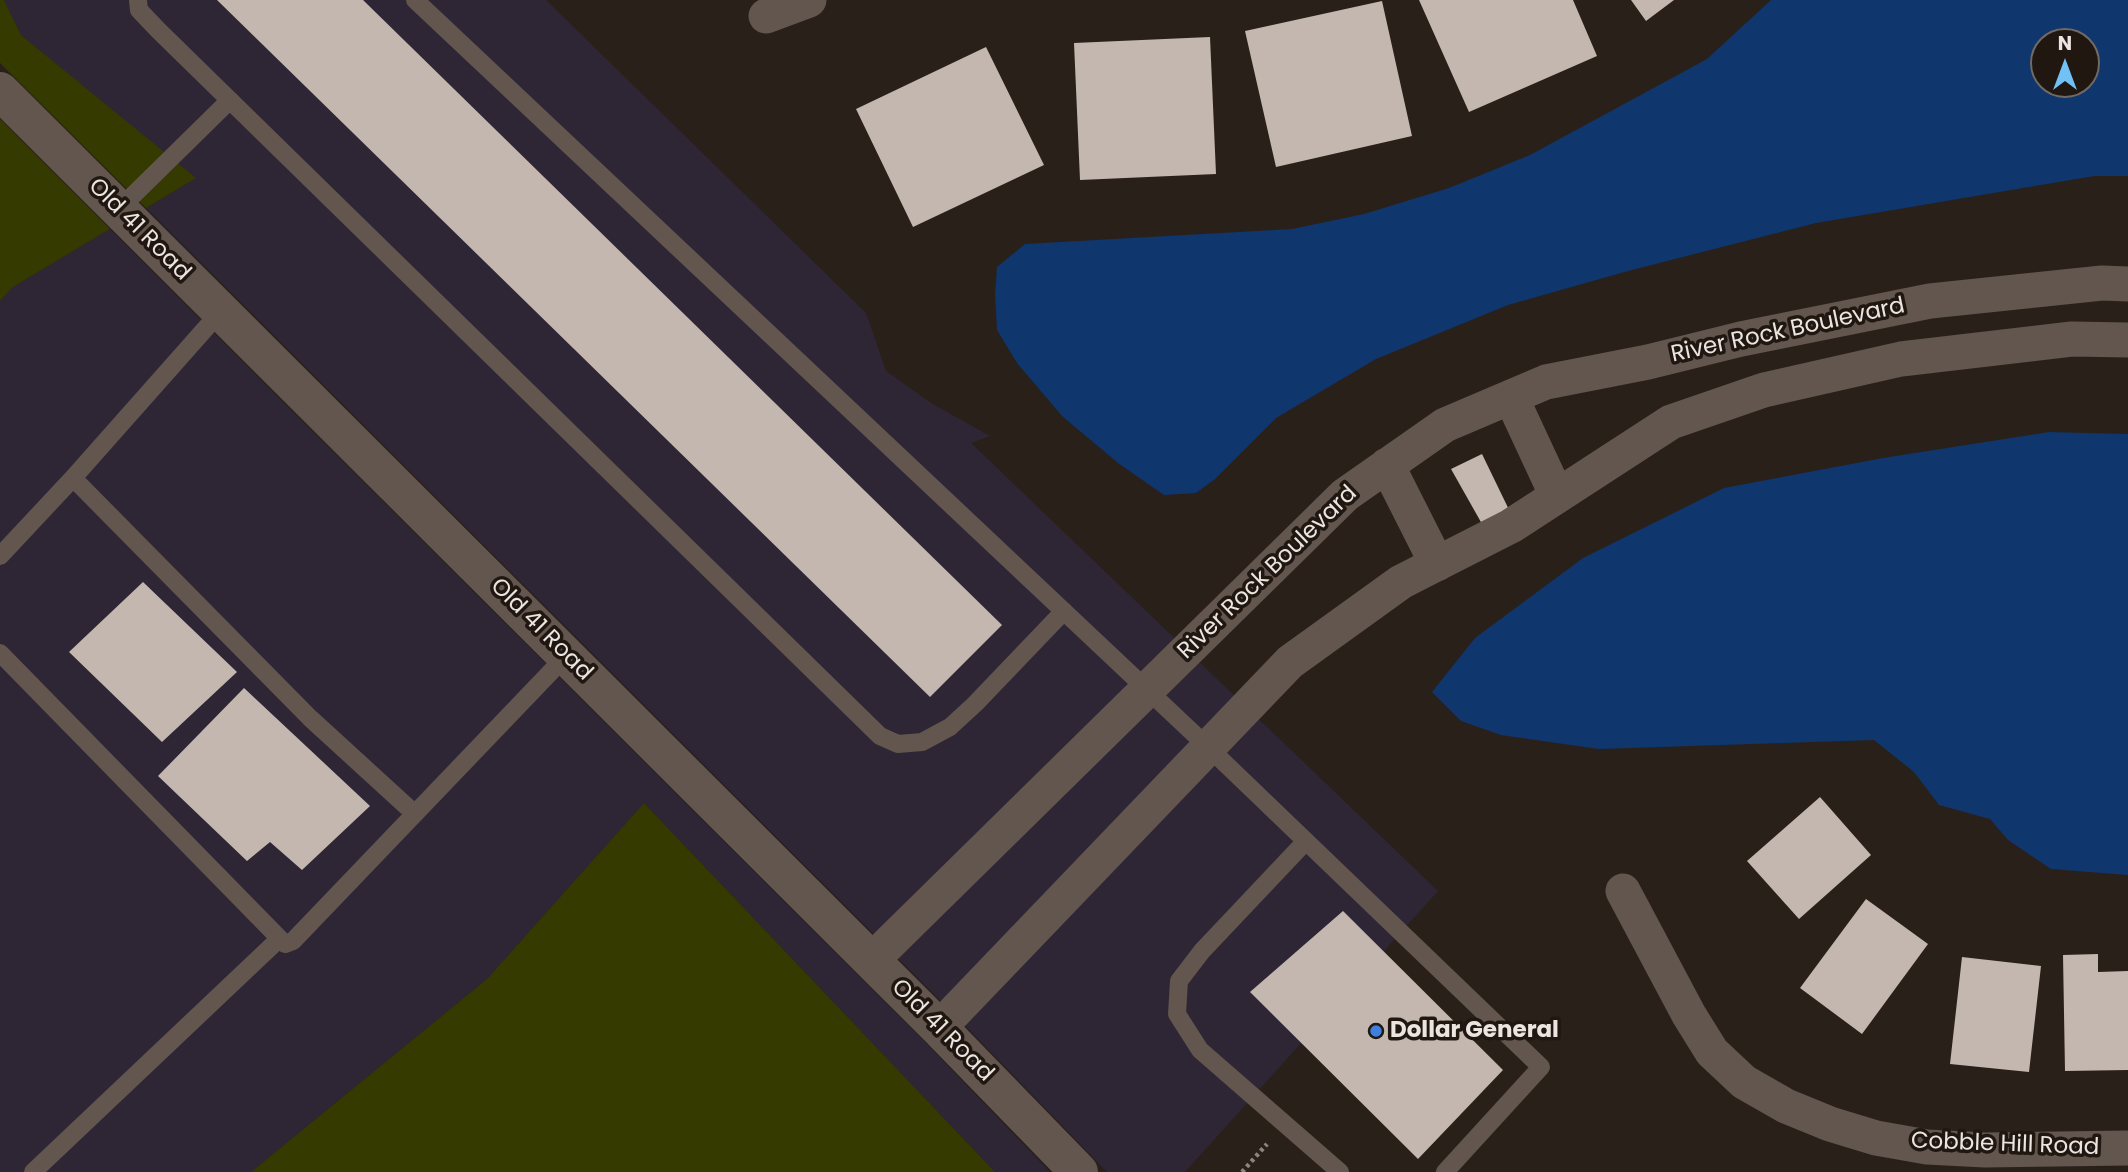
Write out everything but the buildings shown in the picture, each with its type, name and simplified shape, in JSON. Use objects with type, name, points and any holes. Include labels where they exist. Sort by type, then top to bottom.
[{"type":"street","points":[[766,16],[809,0]]},
{"type":"street","name":"Old 41 Road","points":[[0,91],[939,1027],[1079,1172]]},
{"type":"street","name":"River Rock Boulevard","points":[[872,960],[1345,495],[1445,425],[1546,382],[1648,362],[1741,339],[1930,301],[2102,283],[2128,284]]},
{"type":"street","points":[[939,1027],[1290,662],[1401,582],[1511,526],[1671,422],[1764,390],[1901,359],[2073,339],[2128,340]]},
{"type":"street","points":[[1511,397],[1557,496]]},
{"type":"street","points":[[1387,465],[1437,564]]},
{"type":"street","name":"Cobble Hill Road","points":[[1623,891],[1689,1016],[1712,1052],[1744,1082],[1786,1106],[1830,1124],[1876,1138],[1927,1147],[1985,1150],[2128,1148]]},
{"type":"lane","points":[[138,0],[139,10],[880,736],[898,744],[922,742],[950,727],[975,705],[1064,611]]},
{"type":"lane","points":[[415,0],[1209,748],[1541,1067],[1445,1172]]},
{"type":"lane","points":[[119,209],[230,100]]},
{"type":"lane","points":[[0,556],[221,311]]},
{"type":"lane","points":[[73,478],[310,718],[415,814]]},
{"type":"lane","points":[[0,653],[278,940],[285,944],[293,942],[566,656]]},
{"type":"lane","points":[[1306,841],[1202,951],[1179,981],[1177,1014],[1200,1050],[1340,1172]]},
{"type":"lane","points":[[33,1172],[278,940]]},
{"type":"path","points":[[1242,1172],[1285,1124]]},
{"type":"shaded area","points":[[4,0],[546,0],[866,313],[886,371],[931,403],[990,436],[971,443],[1438,891],[1185,1172],[1107,1172],[952,1012],[146,208],[195,178],[21,35]]},
{"type":"shaded area","points":[[110,229],[926,1043],[1050,1172],[995,1172],[644,803],[487,979],[251,1172],[0,1172],[0,301],[13,287]]},
{"type":"green space","points":[[0,0],[4,0],[21,35],[196,178],[146,208],[0,63]]},
{"type":"green space","points":[[0,119],[110,229],[13,287],[0,301]]},
{"type":"green space","points":[[644,803],[995,1172],[251,1172],[487,979]]},
{"type":"water","points":[[1771,0],[2128,0],[2128,176],[2094,176],[1816,223],[1508,305],[1376,359],[1276,418],[1215,479],[1196,493],[1164,495],[1118,463],[1062,416],[1017,363],[997,330],[997,267],[1025,244],[1292,229],[1364,214],[1449,188],[1530,155],[1707,59]]},
{"type":"water","points":[[2049,432],[2128,434],[2128,875],[2051,869],[2008,840],[1990,819],[1939,805],[1914,772],[1874,740],[1599,749],[1501,735],[1461,721],[1432,692],[1475,638],[1583,558],[1724,488],[1883,458]]},
{"type":"place","name":"Dollar General","points":[[1376,1031]]}]
